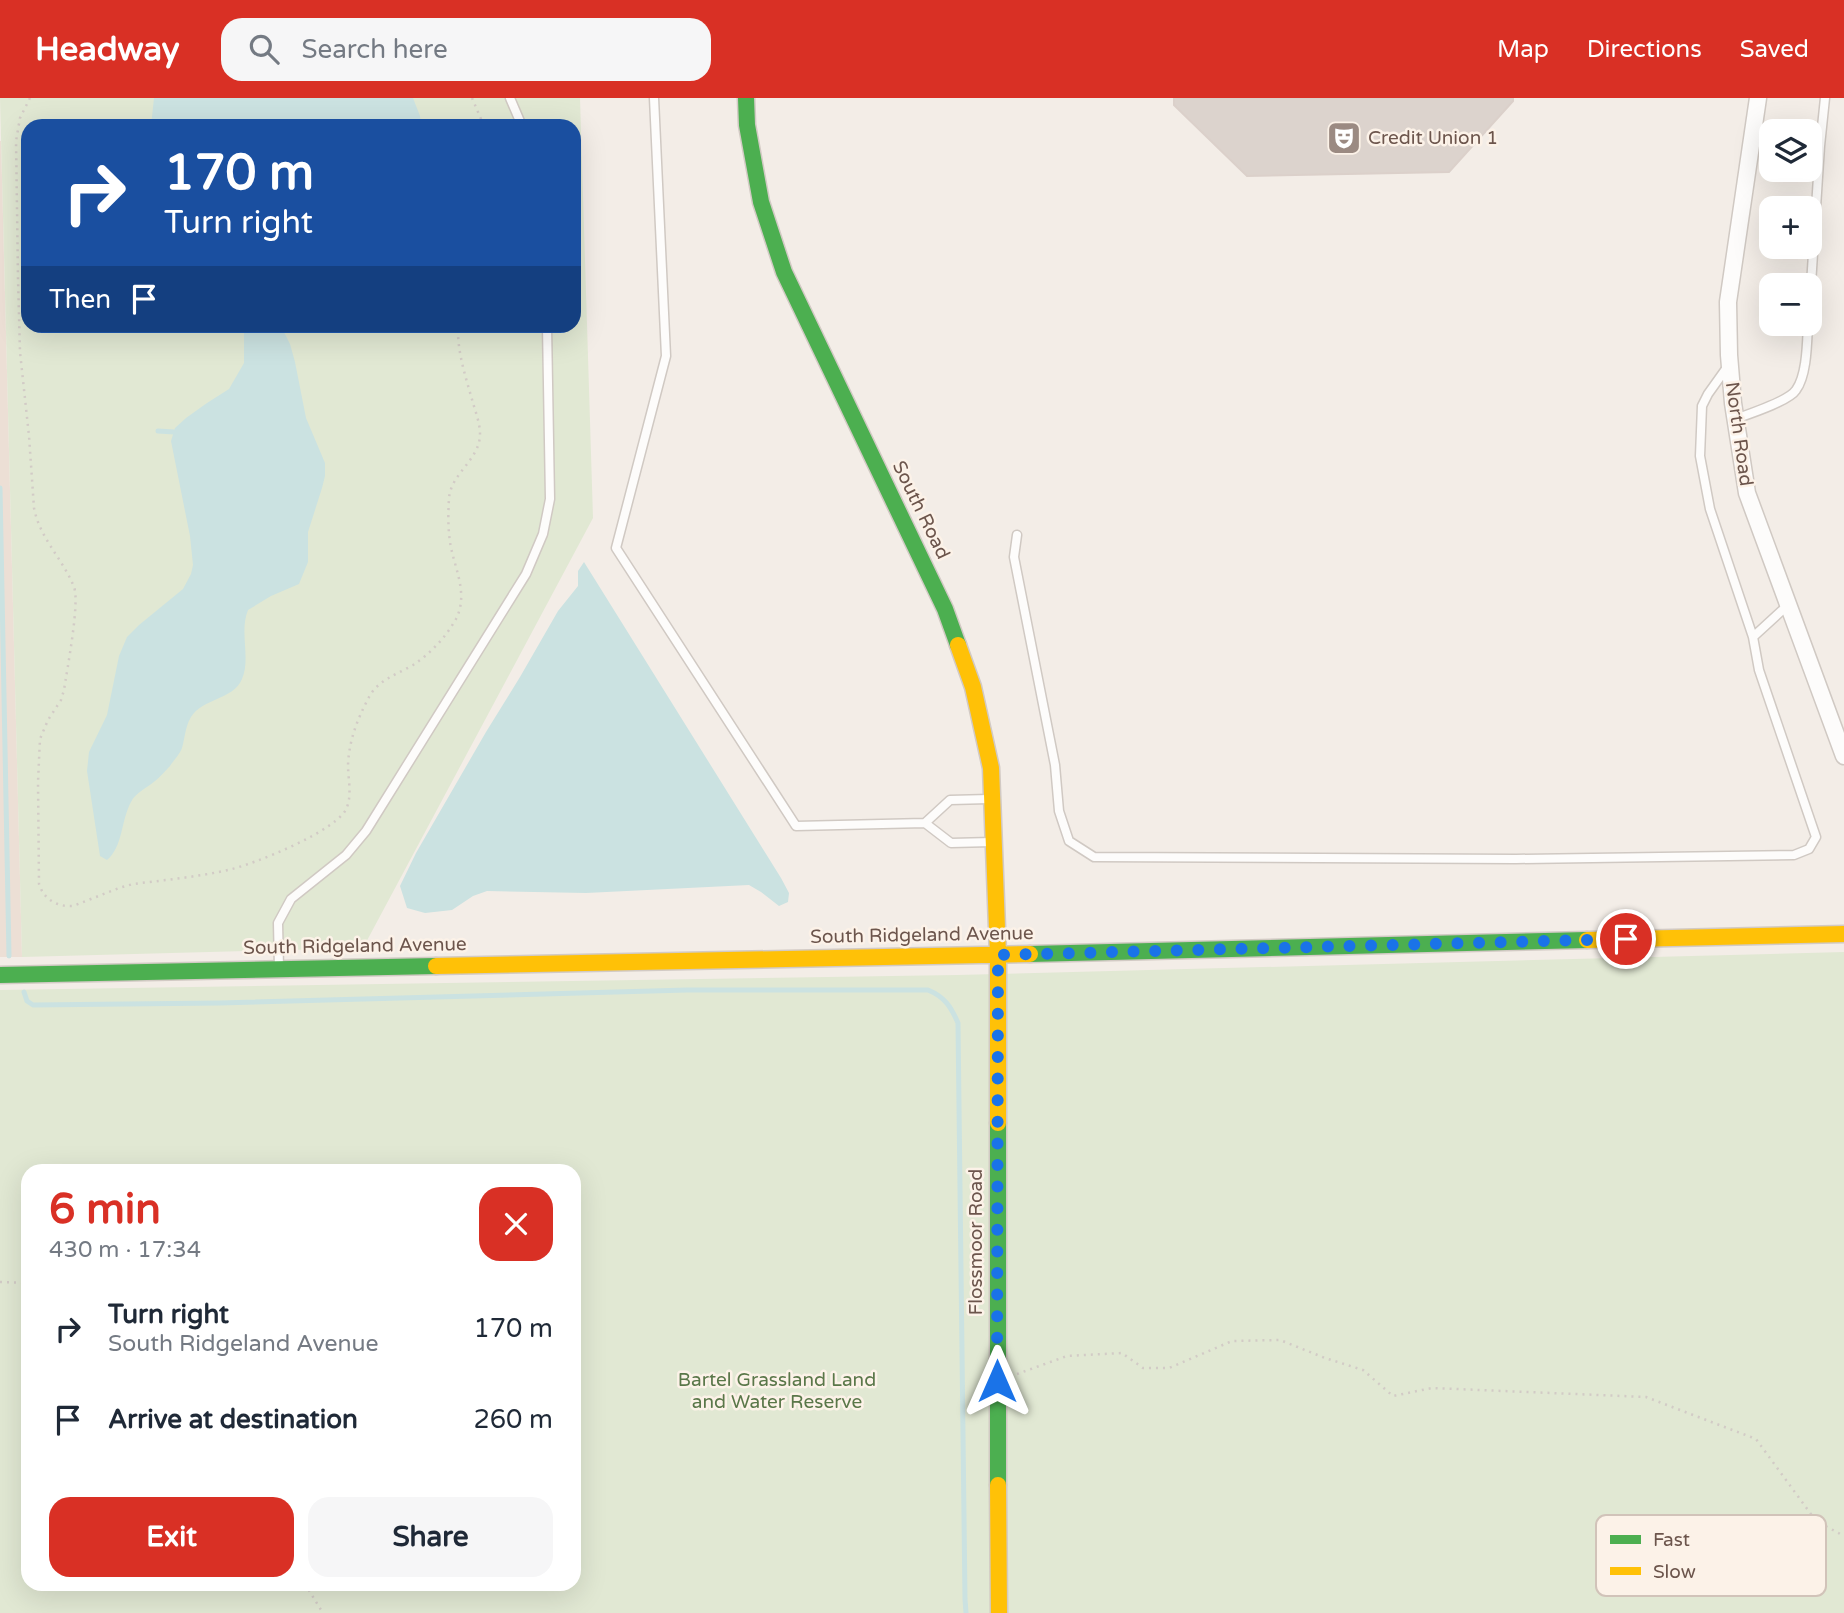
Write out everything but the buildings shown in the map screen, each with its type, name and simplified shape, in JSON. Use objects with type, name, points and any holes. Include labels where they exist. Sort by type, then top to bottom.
[{"type":"street","name":"South Road","points":[[746,98],[747,125],[761,202],[784,272],[946,609],[973,687],[991,768],[998,955]]},
{"type":"street","name":"North Road","points":[[1758,98],[1728,302],[1735,419],[1747,493],[1844,756]]},
{"type":"street","name":"South Ridgeland Avenue","points":[[0,975],[998,955],[1844,934]]},
{"type":"street","name":"Flossmoor Road","points":[[998,955],[999,1613]]},
{"type":"lane","points":[[510,98],[519,119]]},
{"type":"lane","points":[[654,98],[666,356],[616,548],[796,826],[925,823],[951,843],[994,842]]},
{"type":"lane","points":[[1812,273],[1819,146],[1825,98]]},
{"type":"lane","points":[[279,968],[278,923],[291,899],[346,855],[366,831],[531,564],[543,534],[550,499],[547,333]]},
{"type":"lane","points":[[1735,419],[1779,402],[1796,391],[1805,366],[1807,336]]},
{"type":"lane","points":[[1017,535],[1014,557],[1055,765],[1059,811],[1069,841],[1094,857],[1516,859],[1794,855],[1809,849],[1816,837],[1759,670],[1753,637],[1710,509],[1700,456],[1702,406],[1707,394],[1730,364]]},
{"type":"lane","points":[[1753,637],[1788,604]]},
{"type":"lane","points":[[925,823],[950,800],[992,799]]},
{"type":"path","points":[[30,98],[20,118],[16,141],[20,352],[34,509],[41,531],[70,578],[76,596],[64,690],[61,701],[43,730],[39,749],[39,884],[47,899],[73,906],[133,884],[230,870],[309,839],[340,817],[347,808],[349,750],[369,695],[377,685],[410,667],[432,650],[457,617],[461,603],[460,582],[449,538],[449,496],[453,484],[477,450],[480,433],[463,369],[458,333]]},
{"type":"path","points":[[472,98],[482,119]]},
{"type":"path","points":[[0,1282],[21,1283]]},
{"type":"path","points":[[997,1381],[1067,1356],[1122,1353],[1143,1368],[1169,1368],[1232,1341],[1280,1340],[1363,1370],[1393,1396],[1433,1388],[1646,1397],[1756,1439],[1812,1515]]},
{"type":"path","points":[[1826,1526],[1844,1536]]},
{"type":"path","points":[[309,1591],[323,1613]]},
{"type":"shaded area","points":[[1,141],[22,957],[0,957]]},
{"type":"green space","points":[[0,98],[580,98],[581,119],[21,119],[21,333],[581,333],[581,130],[593,518],[363,948],[22,957]]},
{"type":"green space","name":"Bartel Grassland Land and Water Reserve","points":[[1844,952],[1844,1613],[0,1613],[0,990],[957,975]]},
{"type":"water","points":[[154,98],[413,98],[420,119],[152,119]]},
{"type":"water","points":[[244,333],[284,333],[295,362],[306,418],[325,463],[325,476],[308,532],[308,562],[299,584],[248,610],[242,679],[232,691],[203,706],[191,717],[178,755],[159,778],[133,799],[119,841],[107,860],[100,856],[87,771],[89,752],[107,715],[119,656],[127,637],[183,589],[193,565],[190,536],[171,441],[175,428],[186,418],[229,389],[244,363]]},
{"type":"water","points":[[584,562],[781,878],[789,893],[788,902],[779,906],[749,885],[586,893],[487,891],[473,896],[452,910],[425,913],[407,908],[400,886],[416,853],[558,611],[578,586],[578,571]]},
{"type":"waterway","points":[[158,431],[174,432]]},
{"type":"waterway","points":[[0,488],[9,956]]},
{"type":"waterway","points":[[24,992],[27,1001],[33,1005],[220,1003],[687,990],[928,990],[939,996],[950,1007],[958,1023],[966,1613]]},
{"type":"traffic: fast","points":[[746,98],[747,125],[761,202],[784,272],[945,609],[958,645]]},
{"type":"traffic: fast","points":[[1030,954],[1587,940]]},
{"type":"traffic: fast","points":[[0,975],[436,966]]},
{"type":"traffic: fast","points":[[998,1123],[998,1485]]},
{"type":"traffic: slow","points":[[958,645],[973,687],[991,768],[998,955],[998,1123]]},
{"type":"traffic: slow","points":[[1587,940],[1844,934]]},
{"type":"traffic: slow","points":[[436,966],[1030,954]]},
{"type":"traffic: slow","points":[[998,1485],[999,1613]]},
{"type":"place","name":"Credit Union 1","points":[[1344,138]]},
{"type":"route","points":[[997,1381],[998,955],[1626,939]]}]
